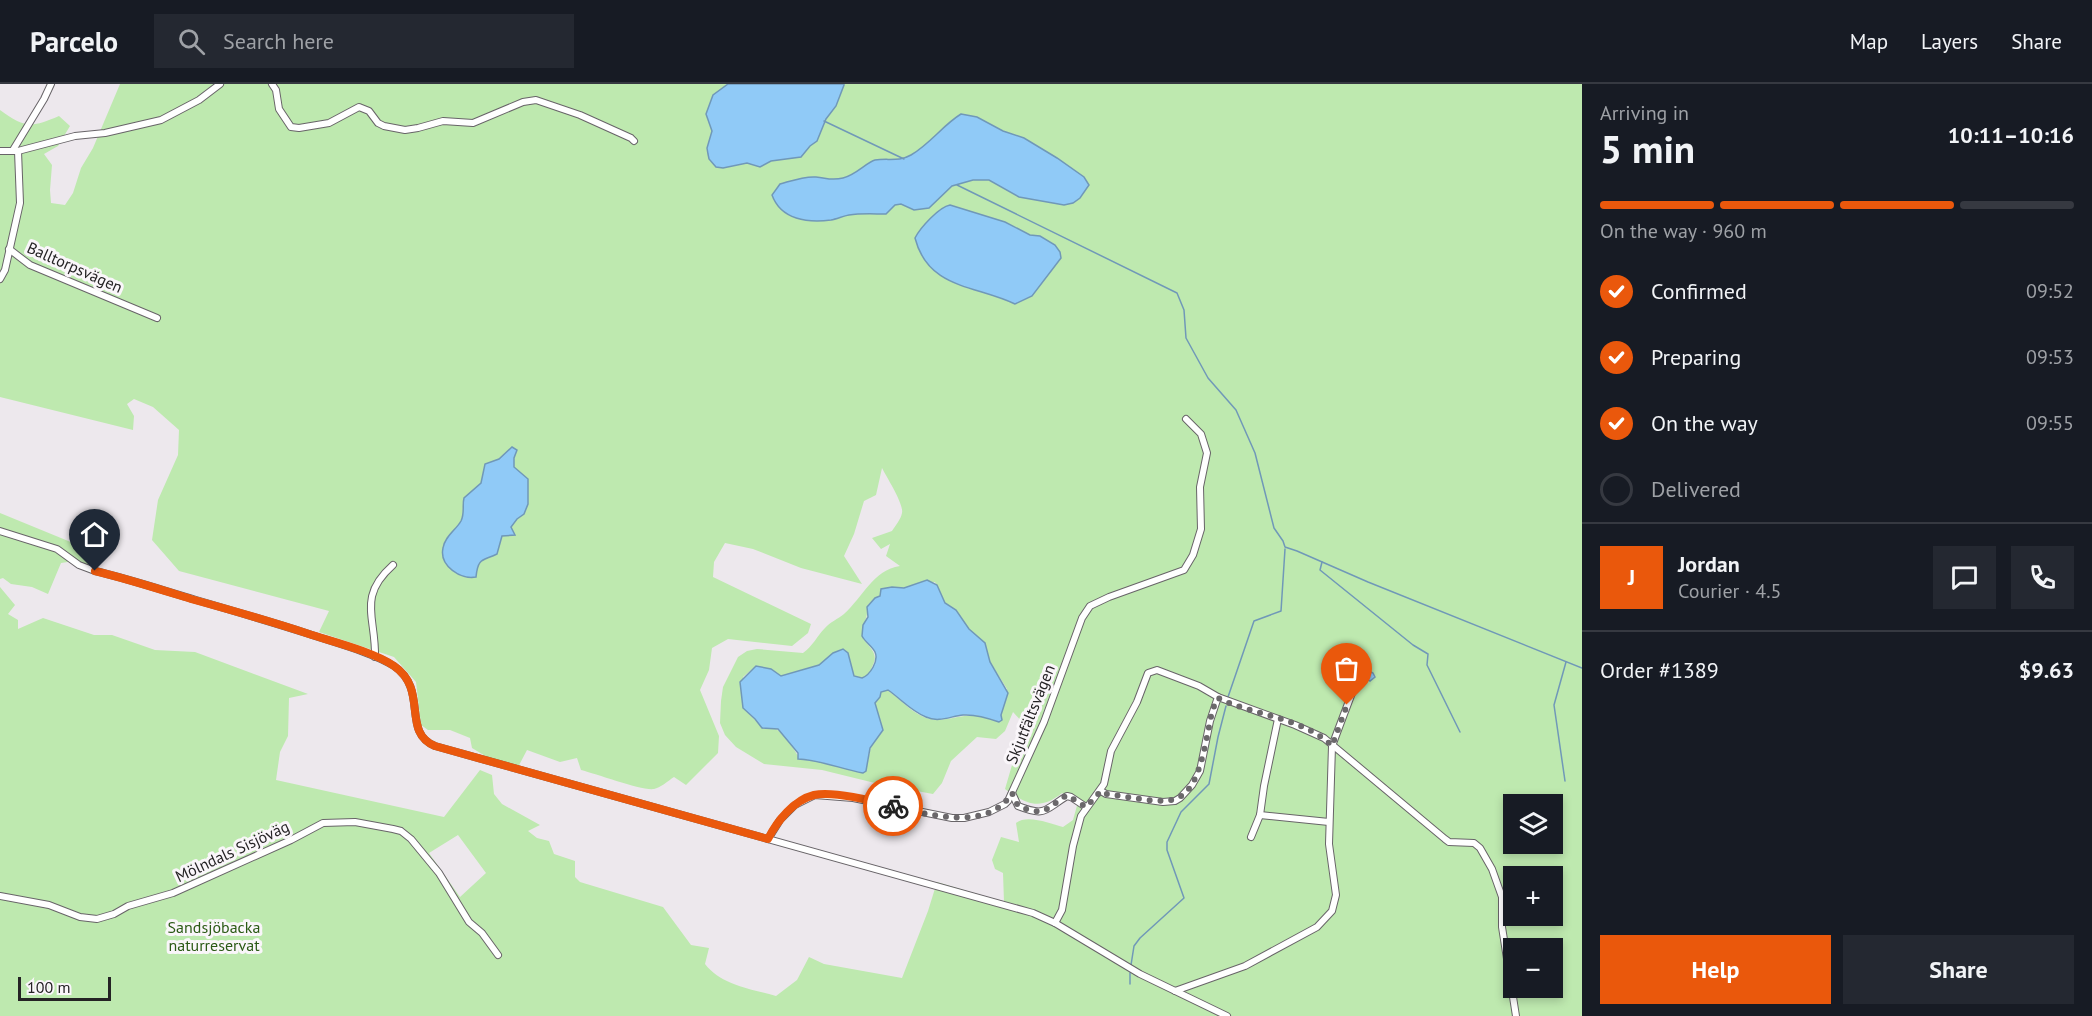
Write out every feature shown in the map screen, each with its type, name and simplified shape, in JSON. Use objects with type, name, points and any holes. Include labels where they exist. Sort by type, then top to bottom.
[{"type":"street","points":[[16,150],[51,84]]},
{"type":"street","points":[[0,151],[16,150],[75,136],[105,133],[161,120],[199,100],[220,84]]},
{"type":"street","points":[[272,84],[276,90],[279,109],[291,127],[299,128],[329,123],[354,108],[360,107],[369,111],[378,123],[405,130],[443,121],[473,123],[523,102],[536,100],[580,115],[634,141]]},
{"type":"street","name":"Balltorpsvägen","points":[[16,150],[20,203],[9,249],[30,265],[157,318]]},
{"type":"street","points":[[0,279],[5,270],[9,249]]},
{"type":"street","name":"Skjutfältsvägen","points":[[768,839],[780,820],[795,806],[815,795],[853,798],[952,818],[964,818],[995,810],[1005,804],[1044,722],[1082,618],[1090,606],[1184,570],[1188,565],[1200,529],[1200,487],[1207,453],[1201,434],[1186,419]]},
{"type":"street","points":[[0,531],[57,549],[71,560],[95,571],[285,626],[389,663],[406,676],[413,694],[418,731],[427,743],[1023,909],[1055,923],[1108,957],[1227,1016]]},
{"type":"street","points":[[375,657],[376,639],[370,614],[370,601],[375,585],[393,565]]},
{"type":"street","points":[[1055,923],[1062,910],[1073,846],[1081,816],[1101,791],[1111,751],[1137,702],[1148,673],[1157,670],[1199,686],[1218,698],[1324,738],[1449,842],[1474,843],[1480,848],[1492,869],[1502,897],[1503,927],[1516,1016]]},
{"type":"street","points":[[1175,991],[1245,966],[1277,947],[1302,936],[1326,919],[1332,911],[1336,896],[1330,852],[1329,822],[1332,746],[1355,685]]},
{"type":"street","points":[[1101,791],[1106,794],[1162,802],[1175,801],[1180,798],[1192,785],[1200,771],[1210,721],[1218,698]]},
{"type":"street","points":[[1251,837],[1260,814],[1278,719]]},
{"type":"street","points":[[1012,793],[1018,806],[1040,812],[1045,811],[1067,795],[1086,807]]},
{"type":"street","points":[[1260,814],[1329,822]]},
{"type":"street","name":"Mölndals Sisjöväg","points":[[0,896],[49,905],[80,917],[97,919],[114,914],[128,906],[173,893],[291,840],[323,823],[356,822],[401,831],[411,839],[426,855],[470,922],[482,933],[498,955]]},
{"type":"green space","name":"Sandsjöbacka naturreservat","points":[[120,84],[1582,84],[1582,1016],[0,1016],[0,587],[15,605],[8,614],[18,620],[18,629],[43,618],[94,635],[112,635],[155,650],[195,652],[308,694],[289,698],[288,736],[280,752],[276,780],[444,817],[480,770],[492,775],[494,794],[502,804],[540,825],[528,831],[537,838],[549,841],[554,854],[575,861],[575,877],[580,882],[663,907],[691,945],[709,948],[705,964],[719,977],[737,985],[776,996],[797,980],[809,957],[824,964],[902,978],[937,882],[1004,902],[1003,873],[995,869],[992,860],[1001,837],[1019,842],[1016,823],[1027,819],[1063,827],[1073,820],[1078,802],[1062,793],[1040,804],[1026,802],[1005,789],[1024,724],[1013,712],[1005,731],[996,739],[977,737],[951,761],[942,783],[933,794],[822,770],[764,764],[736,747],[725,735],[720,723],[723,687],[738,657],[747,651],[757,649],[803,653],[827,626],[851,607],[875,578],[900,566],[886,556],[890,544],[881,549],[872,538],[892,531],[902,513],[898,497],[882,468],[876,495],[864,501],[854,534],[844,556],[862,584],[801,568],[753,549],[725,543],[714,562],[713,577],[811,624],[808,633],[792,646],[728,639],[712,648],[709,670],[700,690],[719,736],[718,753],[686,785],[674,777],[661,786],[648,789],[581,770],[577,758],[560,762],[527,750],[517,769],[492,760],[472,748],[470,738],[450,730],[428,730],[421,725],[416,682],[394,657],[319,632],[329,611],[179,571],[152,540],[158,500],[178,455],[179,430],[153,407],[134,399],[127,404],[134,416],[133,430],[0,397],[0,110],[22,123],[41,123],[59,116],[70,126],[58,146],[44,154],[52,165],[51,203],[65,205],[73,193],[81,168],[93,148]],"holes":[[[935,582],[945,603],[956,610],[969,629],[985,643],[990,662],[1007,689],[997,722],[981,715],[930,719],[913,710],[887,690],[881,692],[875,703],[883,731],[871,746],[866,771],[799,759],[781,733],[773,728],[764,729],[743,708],[743,677],[756,666],[771,669],[781,676],[819,665],[833,653],[843,649],[848,653],[854,676],[862,678],[867,675],[870,673],[875,658],[873,651],[862,636],[868,605],[880,596],[881,589],[892,587],[904,589]],[[458,835],[486,873],[460,897],[429,853]]]},
{"type":"green space","points":[[0,513],[78,545],[93,567],[75,561],[61,563],[48,594],[32,587],[11,584],[3,578],[0,579]]},
{"type":"water","points":[[728,84],[844,85],[836,106],[826,119],[817,141],[801,157],[771,161],[760,167],[747,163],[723,168],[716,167],[709,159],[707,148],[712,131],[706,114],[713,95]]},
{"type":"water","points":[[961,114],[977,117],[1003,131],[1024,138],[1084,177],[1089,185],[1080,198],[1064,205],[1019,197],[989,180],[973,180],[952,186],[929,208],[914,210],[901,204],[895,205],[886,214],[854,214],[822,221],[805,220],[789,215],[776,203],[772,195],[780,184],[793,180],[811,177],[839,179],[875,160],[907,157],[918,151]]},
{"type":"water","points":[[950,205],[1005,222],[1030,235],[1040,236],[1055,245],[1061,258],[1032,296],[1015,304],[955,283],[930,267],[921,255],[915,238],[930,218]]},
{"type":"water","points":[[512,447],[517,450],[514,467],[528,479],[528,504],[524,514],[511,527],[515,535],[502,536],[497,554],[480,563],[476,577],[458,574],[444,561],[444,544],[461,521],[464,498],[481,483],[485,464],[499,459]]},
{"type":"water","points":[[927,580],[937,585],[945,603],[956,610],[969,629],[985,643],[990,662],[1008,693],[1001,715],[1002,720],[999,722],[968,715],[931,719],[916,712],[888,690],[881,692],[875,703],[883,730],[870,748],[866,771],[863,773],[798,759],[798,753],[778,729],[762,728],[743,708],[740,682],[756,666],[771,669],[781,676],[819,665],[833,653],[843,649],[848,653],[854,676],[862,678],[865,676],[871,671],[876,659],[874,650],[862,636],[863,625],[868,617],[867,607],[880,596],[881,589],[904,588]]},
{"type":"water","points":[[1360,666],[1373,673],[1375,677],[1370,681],[1355,671],[1356,667]]},
{"type":"waterway","points":[[824,121],[904,159]]},
{"type":"waterway","points":[[957,185],[1177,293],[1184,310],[1186,338],[1208,378],[1236,410],[1255,453],[1274,528],[1285,547],[1582,668]]},
{"type":"waterway","points":[[1228,697],[1254,621],[1281,611],[1285,549]]},
{"type":"waterway","points":[[1322,562],[1320,570],[1413,645],[1428,654],[1427,665],[1460,732]]},
{"type":"waterway","points":[[1565,781],[1554,705],[1566,662]]},
{"type":"waterway","points":[[1131,965],[1134,946],[1140,938],[1184,898],[1167,850],[1167,842],[1181,812],[1209,784],[1226,706]]},
{"type":"waterway","points":[[1130,973],[1130,984]]},
{"type":"way so far","points":[[893,806],[952,818],[964,818],[995,810],[1005,804],[1012,793],[1018,806],[1040,812],[1045,811],[1067,795],[1086,807],[1101,791],[1106,794],[1162,802],[1175,801],[1197,778],[1210,721],[1218,698],[1309,730],[1324,738],[1332,746],[1347,705]]},
{"type":"route","points":[[95,571],[299,630],[389,663],[404,674],[412,687],[418,731],[423,740],[435,746],[469,754],[489,762],[768,839],[788,812],[815,795],[853,798],[893,806]]}]
